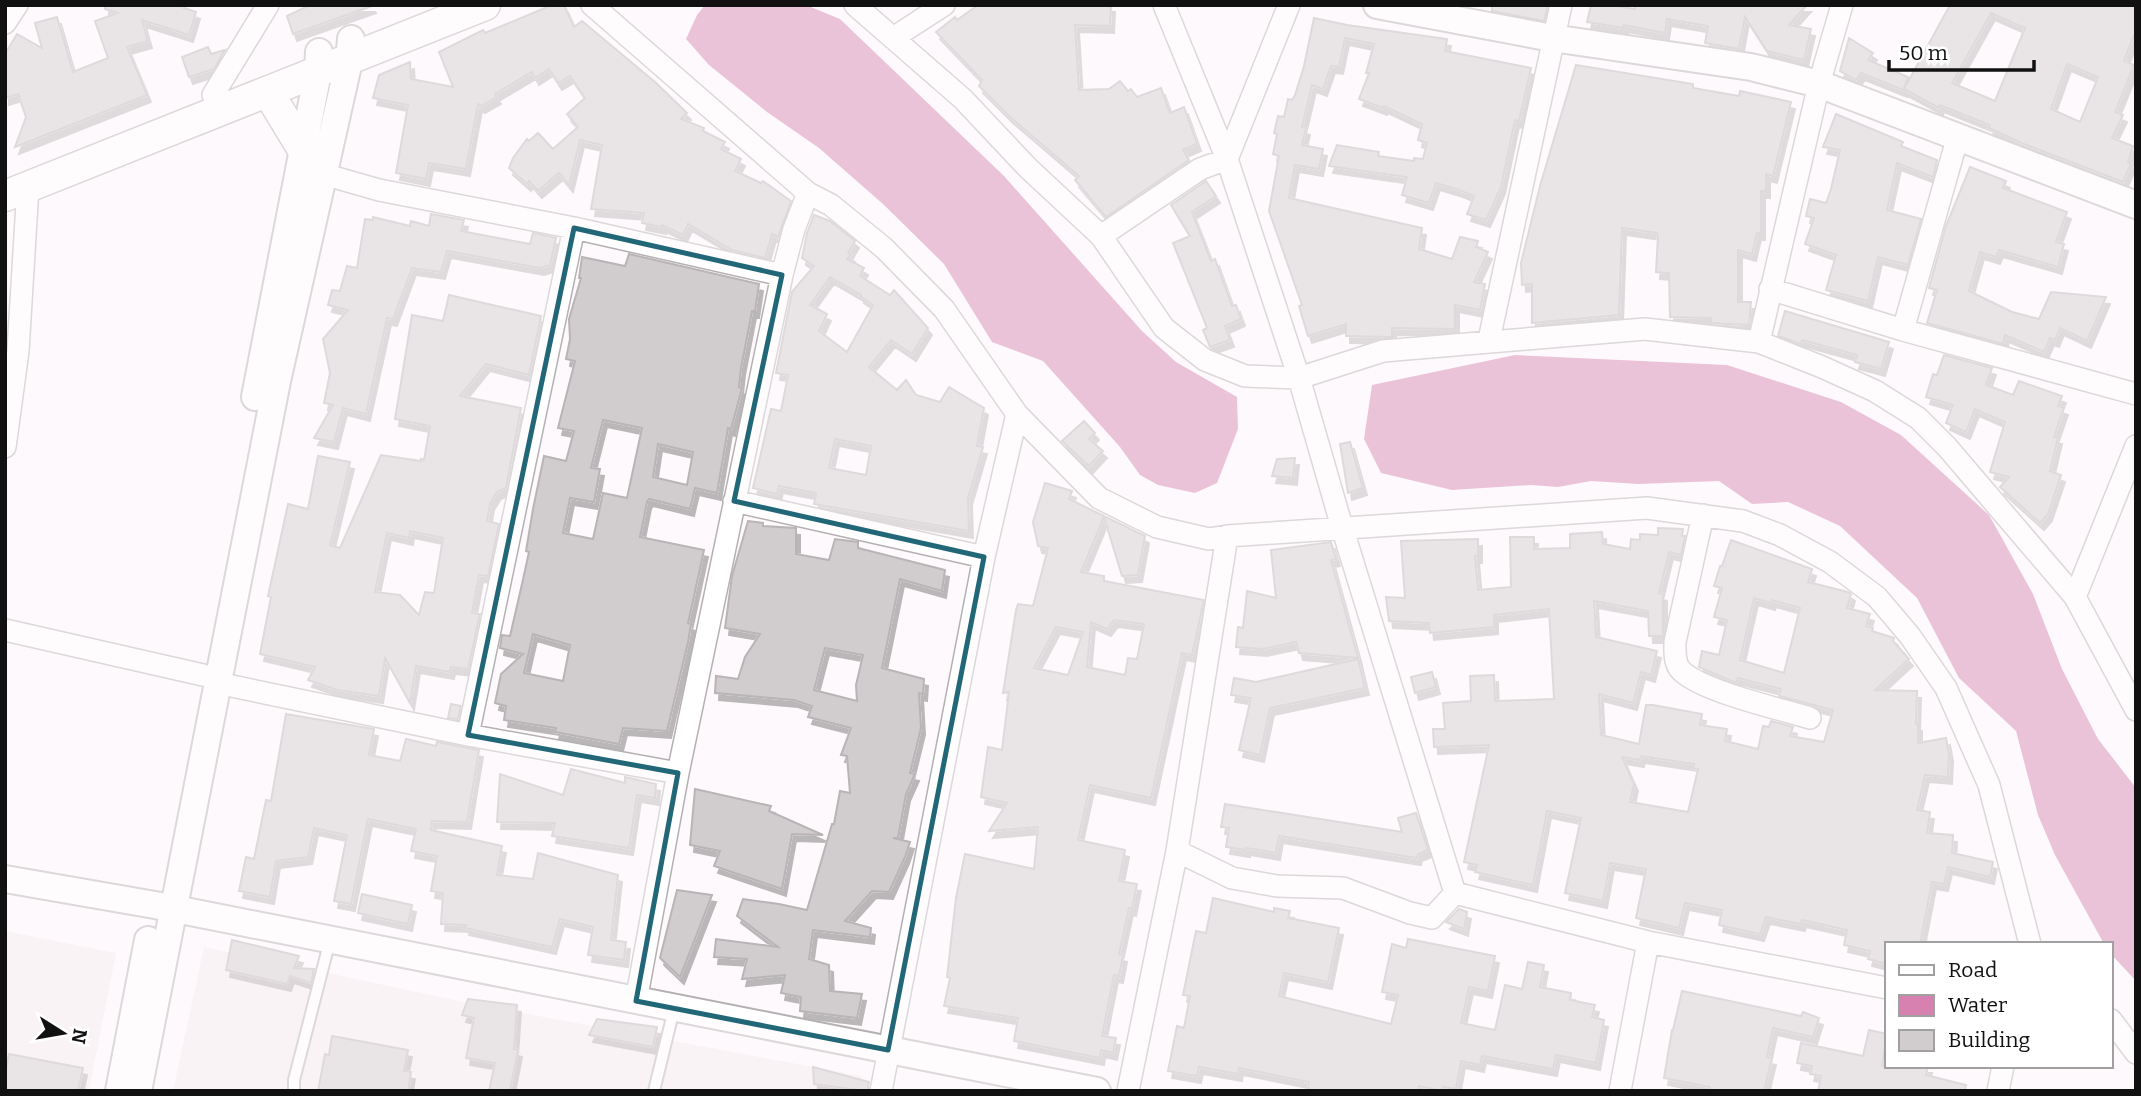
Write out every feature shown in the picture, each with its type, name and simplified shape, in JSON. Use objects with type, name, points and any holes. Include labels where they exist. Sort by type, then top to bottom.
[{"type":"main road","points":[[350,50],[431,5]]},
{"type":"main road","points":[[13,187],[213,95],[485,5]]},
{"type":"main road","points":[[13,187],[268,92],[319,62]]},
{"type":"main road","points":[[268,92],[302,148]]},
{"type":"street","points":[[5,23],[17,5]]},
{"type":"street","points":[[213,95],[268,5]]},
{"type":"street","points":[[592,5],[808,193],[831,205],[884,248],[936,301],[1017,414],[1099,498],[1157,527],[1209,539],[1342,527],[1647,508],[1743,521],[1780,535],[1830,562],[1877,597],[1910,636],[1946,688],[1989,785],[2029,942]]},
{"type":"street","points":[[855,5],[962,99],[1028,168],[1101,236],[1164,328],[1205,360],[1245,376],[1299,378],[1383,351],[1645,329],[1759,342],[1875,391],[1918,418],[1947,447],[2075,597],[2136,710]]},
{"type":"street","points":[[893,38],[944,5]]},
{"type":"street","points":[[1164,5],[1227,159],[1299,378],[1455,893]]},
{"type":"street","points":[[1101,236],[1200,169],[1227,159],[1289,5]]},
{"type":"street","points":[[1377,5],[1552,38],[1751,68],[1819,84],[2136,205]]},
{"type":"street","points":[[1489,340],[1561,5]]},
{"type":"street","points":[[1759,342],[1819,84],[1842,5]]},
{"type":"street","points":[[118,1091],[164,907],[210,679],[350,50]]},
{"type":"street","points":[[210,679],[319,62]]},
{"type":"street","points":[[1903,330],[1958,136]]},
{"type":"street","points":[[323,174],[379,190],[574,228],[782,275]]},
{"type":"street","points":[[5,447],[18,351],[13,187]]},
{"type":"street","points":[[636,1001],[678,773],[782,275],[794,229],[808,193]]},
{"type":"street","points":[[468,735],[574,228]]},
{"type":"street","points":[[1770,289],[1903,330],[2136,394]]},
{"type":"street","points":[[881,1091],[984,557],[1017,414]]},
{"type":"street","points":[[2075,597],[2136,446]]},
{"type":"street","points":[[734,501],[984,557]]},
{"type":"street","points":[[1703,515],[1675,642],[1674,655],[1678,666],[1698,684],[1810,718]]},
{"type":"street","points":[[1128,1091],[1177,851],[1227,536]]},
{"type":"street","points":[[5,630],[210,679],[468,735],[678,773]]},
{"type":"street","points":[[1177,851],[1232,878],[1277,886],[1343,888],[1410,913],[1432,918],[1455,893]]},
{"type":"street","points":[[5,879],[164,907],[1097,1091]]},
{"type":"street","points":[[1455,893],[1648,942],[1885,988]]},
{"type":"street","points":[[138,1091],[164,907]]},
{"type":"street","points":[[1620,1091],[1648,942]]},
{"type":"street","points":[[2113,1023],[2136,1053]]},
{"type":"street","points":[[1998,1091],[2003,1068]]},
{"type":"lane","points":[[294,1091],[330,940]]},
{"type":"lane","points":[[654,1091],[674,1009]]},
{"type":"highlighted area","points":[[574,228],[782,275],[734,501],[984,557],[888,1050],[636,1001],[678,773],[468,735]]},
{"type":"shaded area","points":[[5,931],[116,953],[89,1091],[5,1091]]},
{"type":"shaded area","points":[[204,947],[474,1004],[862,1076],[859,1091],[173,1091]]},
{"type":"water","points":[[705,5],[806,5],[840,19],[1004,176],[1142,331],[1176,362],[1237,397],[1238,429],[1217,483],[1195,493],[1158,485],[1140,475],[1120,447],[1043,361],[992,342],[944,264],[883,204],[819,148],[767,112],[709,65],[686,39],[697,15]]},
{"type":"water","points":[[1515,355],[1727,365],[1841,402],[1901,435],[1989,515],[2033,594],[2062,669],[2098,739],[2136,788],[2136,981],[2113,956],[2113,942],[2103,942],[2055,855],[2038,815],[2016,731],[1959,678],[1917,598],[1840,526],[1788,502],[1752,504],[1719,481],[1638,484],[1591,481],[1558,487],[1531,485],[1452,490],[1381,473],[1364,439],[1372,385]]},
{"type":"building","points":[[105,5],[185,5],[184,8],[196,12],[189,35],[142,20],[148,41],[127,47],[147,95],[15,147],[26,117],[18,94],[5,98],[5,54],[17,34],[42,48],[35,23],[57,17],[73,72],[108,58],[95,21],[118,13],[105,9]]},
{"type":"building","points":[[310,5],[372,6],[293,34],[287,16]]},
{"type":"building","points":[[552,5],[564,5],[574,27],[582,21],[655,82],[687,113],[681,119],[704,128],[703,131],[725,142],[721,149],[741,159],[735,171],[761,183],[763,181],[791,201],[778,237],[772,234],[765,258],[732,250],[688,224],[683,235],[662,225],[642,223],[644,213],[591,209],[602,145],[580,140],[569,185],[559,173],[538,191],[529,181],[527,184],[509,168],[513,158],[527,139],[529,141],[538,133],[553,149],[578,127],[567,114],[585,98],[570,76],[558,83],[549,69],[535,78],[532,72],[495,94],[497,97],[481,106],[478,104],[466,169],[429,163],[426,179],[396,173],[408,105],[373,98],[379,75],[410,62],[411,79],[453,87],[439,52],[483,30],[485,33]]},
{"type":"building","points":[[978,5],[1111,5],[1110,26],[1075,25],[1079,90],[1109,89],[1120,81],[1137,97],[1161,88],[1170,113],[1184,107],[1197,144],[1183,150],[1189,160],[1106,217],[1075,180],[1079,176],[1009,116],[979,86],[982,80],[936,32],[955,17],[957,20]]},
{"type":"building","points":[[1492,5],[1548,5],[1544,21],[1492,11]]},
{"type":"building","points":[[1591,5],[1635,9],[1635,5],[1807,5],[1789,25],[1811,29],[1804,60],[1767,51],[1745,17],[1739,49],[1705,43],[1708,26],[1667,19],[1665,33],[1624,25],[1624,28],[1587,22]]},
{"type":"building","points":[[1950,5],[2136,5],[2136,30],[2124,61],[2134,65],[2115,112],[2123,115],[2112,138],[2133,146],[2128,162],[2131,163],[2123,182],[2024,144],[1989,128],[1990,125],[1940,105],[1939,108],[1904,89]],"holes":[[[1991,13],[2025,28],[1995,101],[1952,83]],[[2067,64],[2098,77],[2080,122],[2051,109]]]},
{"type":"building","points":[[1314,18],[1447,39],[1445,51],[1531,68],[1519,121],[1515,120],[1501,187],[1486,220],[1467,214],[1474,196],[1459,190],[1436,183],[1429,203],[1402,195],[1407,177],[1329,166],[1337,145],[1379,152],[1378,156],[1414,161],[1414,158],[1423,159],[1427,143],[1418,140],[1422,124],[1384,106],[1383,108],[1359,99],[1369,73],[1366,73],[1374,44],[1345,38],[1339,67],[1331,66],[1323,89],[1312,85],[1302,127],[1306,128],[1302,145],[1323,149],[1319,169],[1295,165],[1289,198],[1422,228],[1419,249],[1452,259],[1460,237],[1478,241],[1476,247],[1488,252],[1474,282],[1485,284],[1480,310],[1455,305],[1455,329],[1392,328],[1392,337],[1346,336],[1346,324],[1308,336],[1299,306],[1302,305],[1269,211],[1279,156],[1273,154],[1277,134],[1274,133],[1278,116],[1284,117],[1288,99],[1292,100],[1295,95]]},
{"type":"building","points":[[1849,38],[1873,53],[1868,60],[1908,77],[1903,90],[1861,73],[1856,80],[1840,71]]},
{"type":"building","points":[[208,47],[211,54],[225,50],[214,69],[189,77],[182,57]]},
{"type":"building","points":[[1576,65],[1693,84],[1693,88],[1739,96],[1740,91],[1791,102],[1773,176],[1766,174],[1766,191],[1761,191],[1761,233],[1757,233],[1752,254],[1738,250],[1738,302],[1751,302],[1749,325],[1711,323],[1711,318],[1670,317],[1669,273],[1656,272],[1657,233],[1622,228],[1619,315],[1532,323],[1532,284],[1522,285],[1521,263],[1540,186]]},
{"type":"building","points":[[1836,114],[1903,142],[1901,146],[1937,160],[1933,177],[1897,163],[1887,210],[1921,219],[1908,265],[1878,257],[1868,301],[1826,290],[1836,255],[1805,244],[1814,218],[1806,216],[1810,199],[1826,203],[1831,189],[1840,150],[1823,147]]},
{"type":"building","points":[[1970,167],[2006,181],[2003,188],[2067,212],[2056,242],[2064,244],[2058,267],[1999,250],[1996,257],[1980,252],[1969,291],[2012,312],[2039,319],[2051,292],[2106,297],[2087,341],[2060,328],[2055,340],[2050,338],[2044,352],[2005,335],[2003,344],[1927,323],[1937,290],[1929,288],[1946,226]]},
{"type":"building","points":[[1206,181],[1216,196],[1192,212],[1211,261],[1215,259],[1232,306],[1236,305],[1241,319],[1225,326],[1230,340],[1210,347],[1203,330],[1207,328],[1173,243],[1190,236],[1171,205]]},
{"type":"building","points":[[431,214],[464,220],[461,231],[530,244],[533,233],[556,238],[550,265],[540,268],[447,251],[441,272],[412,268],[393,319],[387,318],[366,414],[343,408],[334,442],[314,438],[333,405],[324,403],[330,373],[323,339],[348,310],[328,305],[332,290],[340,291],[347,266],[357,268],[365,219],[373,220],[373,217],[410,226],[411,221],[429,226]]},
{"type":"building","points":[[814,215],[830,221],[855,241],[847,259],[864,268],[860,276],[890,295],[894,290],[928,328],[912,354],[891,340],[869,367],[897,390],[906,380],[916,395],[940,402],[949,387],[984,408],[977,446],[983,447],[968,498],[969,531],[814,504],[816,493],[779,486],[777,494],[753,488],[771,409],[781,411],[788,375],[776,373],[792,292],[814,266],[802,258]],"holes":[[[830,277],[873,305],[847,352],[819,331],[827,314],[810,305]],[[835,439],[871,446],[866,475],[829,468]]]},
{"type":"building","points":[[629,254],[759,284],[741,368],[739,387],[742,388],[731,429],[728,428],[717,493],[695,488],[690,509],[649,499],[647,502],[640,537],[704,550],[688,623],[691,624],[688,642],[667,731],[623,728],[619,744],[555,732],[556,728],[504,720],[506,706],[495,703],[501,674],[523,654],[500,648],[502,635],[510,636],[522,584],[544,456],[566,461],[574,431],[558,428],[575,361],[566,359],[570,339],[569,319],[581,278],[582,257],[625,266]],"holes":[[[603,420],[642,428],[627,498],[603,493],[593,539],[563,533],[570,498],[594,502],[600,469],[591,468]],[[658,444],[693,452],[687,485],[653,477]],[[533,634],[570,645],[563,681],[524,673]]]},
{"type":"building","points":[[449,295],[541,316],[529,375],[486,364],[460,396],[521,408],[506,488],[497,492],[490,503],[487,521],[499,524],[488,576],[479,575],[472,613],[480,614],[468,669],[451,667],[450,672],[416,666],[410,703],[385,658],[379,696],[337,690],[308,680],[315,667],[260,654],[271,597],[268,596],[288,504],[308,509],[318,456],[350,462],[330,545],[340,548],[381,455],[424,460],[430,426],[395,419],[412,315],[443,321]],"holes":[[[410,531],[443,538],[434,593],[425,592],[419,615],[400,595],[375,592],[387,533],[409,538]]]},
{"type":"building","points":[[1785,311],[1889,342],[1881,369],[1855,362],[1857,355],[1802,340],[1801,344],[1778,336]]},
{"type":"building","points":[[1944,355],[1992,368],[1986,385],[2013,395],[2019,381],[2062,396],[2058,406],[2064,408],[2054,437],[2058,437],[2050,471],[2061,475],[2048,514],[2040,523],[2000,487],[2009,477],[1990,472],[2005,422],[1975,409],[1966,432],[1946,423],[1953,405],[1926,397],[1933,374],[1937,375]]},
{"type":"building","points":[[1084,421],[1095,433],[1089,439],[1103,451],[1089,466],[1062,441]]},
{"type":"building","points":[[1350,442],[1363,488],[1348,493],[1340,444]]},
{"type":"building","points":[[1295,458],[1293,478],[1272,476],[1277,459]]},
{"type":"building","points":[[1045,483],[1072,491],[1069,499],[1145,536],[1138,575],[1122,576],[1104,517],[1081,572],[1104,576],[1104,581],[1204,600],[1192,655],[1182,653],[1151,798],[1090,785],[1078,840],[1125,850],[1119,881],[1137,884],[1119,954],[1123,955],[1119,976],[1114,975],[1102,1036],[1116,1038],[1113,1053],[1101,1050],[1100,1058],[1014,1041],[1018,1018],[944,1006],[950,978],[947,977],[956,898],[965,854],[1034,869],[1038,827],[989,831],[1007,803],[981,797],[988,747],[1002,750],[1009,692],[1003,693],[1016,610],[1018,604],[1033,606],[1048,548],[1038,546],[1033,522]],"holes":[[[1114,620],[1144,624],[1137,659],[1128,658],[1125,675],[1087,667],[1091,622],[1107,629]],[[1056,627],[1083,632],[1068,675],[1034,668]]]},
{"type":"building","points":[[748,521],[763,523],[763,526],[796,528],[796,554],[829,560],[835,539],[858,542],[858,548],[945,570],[942,591],[900,579],[882,668],[924,679],[923,694],[919,693],[921,728],[910,773],[915,774],[906,794],[898,838],[893,838],[910,842],[905,857],[889,892],[872,891],[845,921],[871,928],[870,937],[813,930],[809,959],[829,965],[830,991],[862,994],[857,1018],[800,1011],[801,997],[781,993],[785,975],[742,979],[747,959],[714,957],[716,939],[778,947],[737,916],[743,899],[807,910],[834,824],[840,791],[850,793],[847,756],[841,755],[851,728],[808,717],[812,706],[794,700],[715,693],[716,676],[738,679],[745,657],[760,634],[725,628],[732,576]],"holes":[[[825,648],[863,655],[856,685],[857,701],[814,690]]]},
{"type":"building","points":[[1658,528],[1683,529],[1682,536],[1685,536],[1681,555],[1669,552],[1659,593],[1663,594],[1663,636],[1649,636],[1648,611],[1594,601],[1596,637],[1657,651],[1651,675],[1641,672],[1633,703],[1599,694],[1601,735],[1639,744],[1646,705],[1653,705],[1702,714],[1700,725],[1727,729],[1725,741],[1758,749],[1763,726],[1769,727],[1771,721],[1793,727],[1790,736],[1824,742],[1833,710],[1779,696],[1781,689],[1738,678],[1736,683],[1699,667],[1702,651],[1719,655],[1727,620],[1714,617],[1722,588],[1714,586],[1731,540],[1812,569],[1808,582],[1851,594],[1847,608],[1870,614],[1866,626],[1873,628],[1872,631],[1894,638],[1893,641],[1909,659],[1875,690],[1917,691],[1918,743],[1946,738],[1949,754],[1948,777],[1925,775],[1917,810],[1930,812],[1927,833],[1953,835],[1952,853],[1993,862],[1990,877],[1948,867],[1944,884],[1932,882],[1920,942],[1885,942],[1885,963],[1868,959],[1870,951],[1844,945],[1847,930],[1802,920],[1801,924],[1766,917],[1760,934],[1719,925],[1722,910],[1685,903],[1679,928],[1636,918],[1646,869],[1610,863],[1603,901],[1565,893],[1581,818],[1547,811],[1533,885],[1475,872],[1477,865],[1464,862],[1489,745],[1434,747],[1433,729],[1445,729],[1443,703],[1471,701],[1470,676],[1494,675],[1495,701],[1554,699],[1549,609],[1494,615],[1494,627],[1430,633],[1429,623],[1389,621],[1386,597],[1405,598],[1401,541],[1478,539],[1478,556],[1475,556],[1478,590],[1511,587],[1510,537],[1534,537],[1534,549],[1570,548],[1570,534],[1602,532],[1603,544],[1630,549],[1631,539],[1640,540],[1640,534],[1658,535]],"holes":[[[1754,598],[1771,603],[1772,600],[1800,608],[1784,673],[1740,660]],[[1641,756],[1694,764],[1693,768],[1698,769],[1688,812],[1630,802],[1634,784],[1622,757],[1640,760]]]},
{"type":"building","points":[[1331,542],[1336,559],[1331,560],[1358,658],[1299,653],[1296,642],[1263,649],[1236,647],[1238,627],[1243,628],[1247,591],[1276,598],[1271,550]]},
{"type":"building","points":[[1358,659],[1365,688],[1270,708],[1260,755],[1239,750],[1251,698],[1231,695],[1234,678],[1256,682]]},
{"type":"building","points":[[1432,672],[1436,687],[1415,693],[1411,677]]},
{"type":"building","points":[[451,704],[461,706],[458,719],[448,718]]},
{"type":"building","points":[[286,714],[374,729],[369,755],[400,761],[406,739],[436,746],[437,742],[479,750],[467,822],[432,821],[431,830],[502,846],[497,875],[533,879],[538,853],[618,875],[611,940],[626,942],[624,960],[588,955],[593,927],[560,919],[552,947],[465,928],[466,925],[441,924],[443,893],[431,891],[437,856],[411,851],[416,829],[368,819],[351,904],[334,901],[347,835],[314,828],[308,857],[276,861],[270,897],[239,891],[246,857],[254,859],[266,800],[271,801]]},
{"type":"building","points":[[571,769],[625,783],[625,777],[656,784],[655,798],[637,795],[629,848],[552,836],[555,823],[497,822],[500,774],[563,795]]},
{"type":"building","points":[[695,789],[771,806],[769,811],[823,835],[792,834],[782,889],[714,866],[720,851],[690,845]]},
{"type":"building","points":[[1225,804],[1402,832],[1398,818],[1416,813],[1428,850],[1418,854],[1417,858],[1279,836],[1276,853],[1226,847],[1229,828],[1221,827]]},
{"type":"building","points":[[677,890],[712,895],[680,977],[660,958]]},
{"type":"building","points":[[362,894],[412,905],[408,924],[358,913]]},
{"type":"building","points":[[1213,898],[1274,912],[1274,908],[1290,911],[1288,918],[1339,928],[1328,982],[1284,973],[1279,996],[1391,1024],[1398,995],[1382,992],[1392,944],[1406,948],[1408,939],[1495,956],[1488,991],[1469,987],[1461,1023],[1495,1030],[1505,985],[1522,989],[1528,962],[1544,965],[1540,987],[1571,993],[1570,1000],[1595,1005],[1592,1017],[1604,1020],[1596,1063],[1556,1055],[1553,1069],[1482,1056],[1480,1065],[1461,1061],[1456,1089],[1443,1087],[1442,1091],[1419,1086],[1418,1091],[1308,1091],[1309,1082],[1239,1068],[1238,1074],[1199,1067],[1197,1076],[1168,1071],[1177,1026],[1184,1028],[1190,996],[1183,995],[1196,931],[1206,933]]},
{"type":"building","points":[[1459,909],[1467,912],[1464,929],[1446,922]]},
{"type":"building","points":[[232,940],[299,956],[294,968],[314,969],[311,983],[290,976],[287,984],[226,970]]},
{"type":"building","points":[[1682,991],[1801,1016],[1803,1012],[1819,1018],[1813,1037],[1773,1028],[1767,1057],[1772,1058],[1764,1091],[1709,1091],[1710,1087],[1664,1078]]},
{"type":"building","points":[[468,999],[517,1005],[514,1049],[518,1050],[510,1091],[489,1091],[495,1063],[466,1058],[474,1018],[462,1015]]},
{"type":"building","points":[[597,1019],[657,1027],[653,1047],[589,1035]]},
{"type":"building","points":[[1869,1030],[1885,1034],[1882,1066],[1928,1068],[1926,1075],[1966,1085],[1965,1091],[1818,1091],[1821,1076],[1810,1074],[1812,1066],[1797,1063],[1801,1043],[1863,1056]]},
{"type":"building","points":[[332,1036],[408,1050],[404,1071],[411,1072],[408,1091],[318,1091],[325,1054],[329,1055]]},
{"type":"building","points":[[9,1054],[83,1068],[78,1091],[5,1091]]},
{"type":"building","points":[[813,1067],[869,1082],[867,1091],[814,1084]]}]
